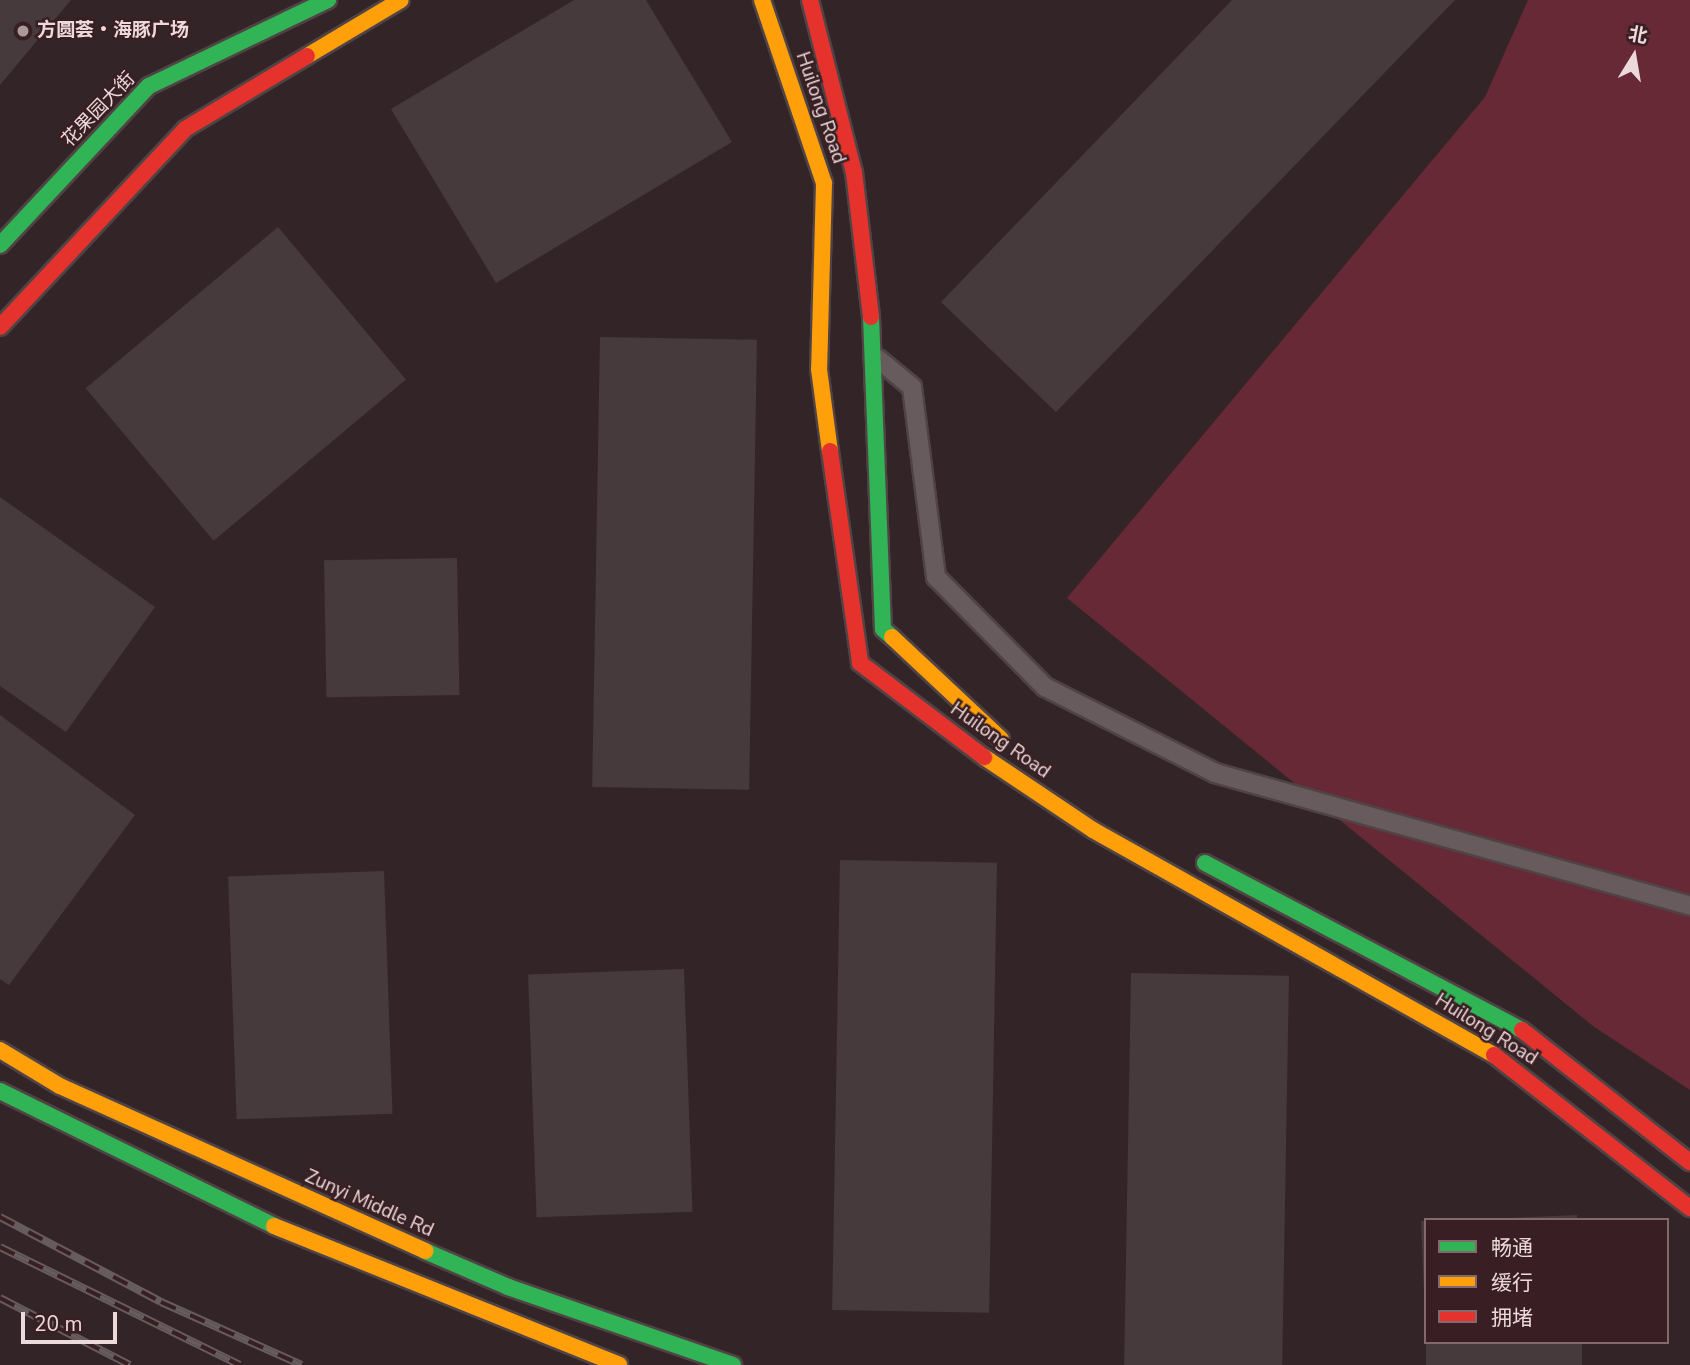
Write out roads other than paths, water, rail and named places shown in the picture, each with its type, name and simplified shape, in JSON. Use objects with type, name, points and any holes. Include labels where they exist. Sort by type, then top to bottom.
[{"type":"street","name":"花果园大街","points":[[0,245],[149,86],[328,0]]},
{"type":"street","points":[[0,327],[185,129],[401,0]]},
{"type":"street","name":"Huilong Road","points":[[762,0],[824,183],[819,369],[860,663],[969,747],[1093,830],[1504,1061],[1690,1208]]},
{"type":"street","name":"Huilong Road","points":[[810,0],[855,172],[876,357],[883,629],[977,723],[1020,753]]},
{"type":"street","name":"Huilong Road","points":[[1193,857],[1524,1031],[1690,1162]]},
{"type":"street","name":"Zunyi Middle Rd","points":[[0,1050],[216,1159],[508,1287],[733,1365]]},
{"type":"street","points":[[0,1091],[231,1209],[619,1365]]},
{"type":"lane","points":[[876,357],[912,387],[936,577],[1045,688],[1215,773],[1690,906]]},
{"type":"railway","points":[[0,1217],[161,1302],[302,1365]]},
{"type":"railway","points":[[0,1247],[240,1365]]},
{"type":"railway","points":[[0,1298],[130,1365]]},
{"type":"place","name":"方圆荟・海豚广场","points":[[23,31]]}]
